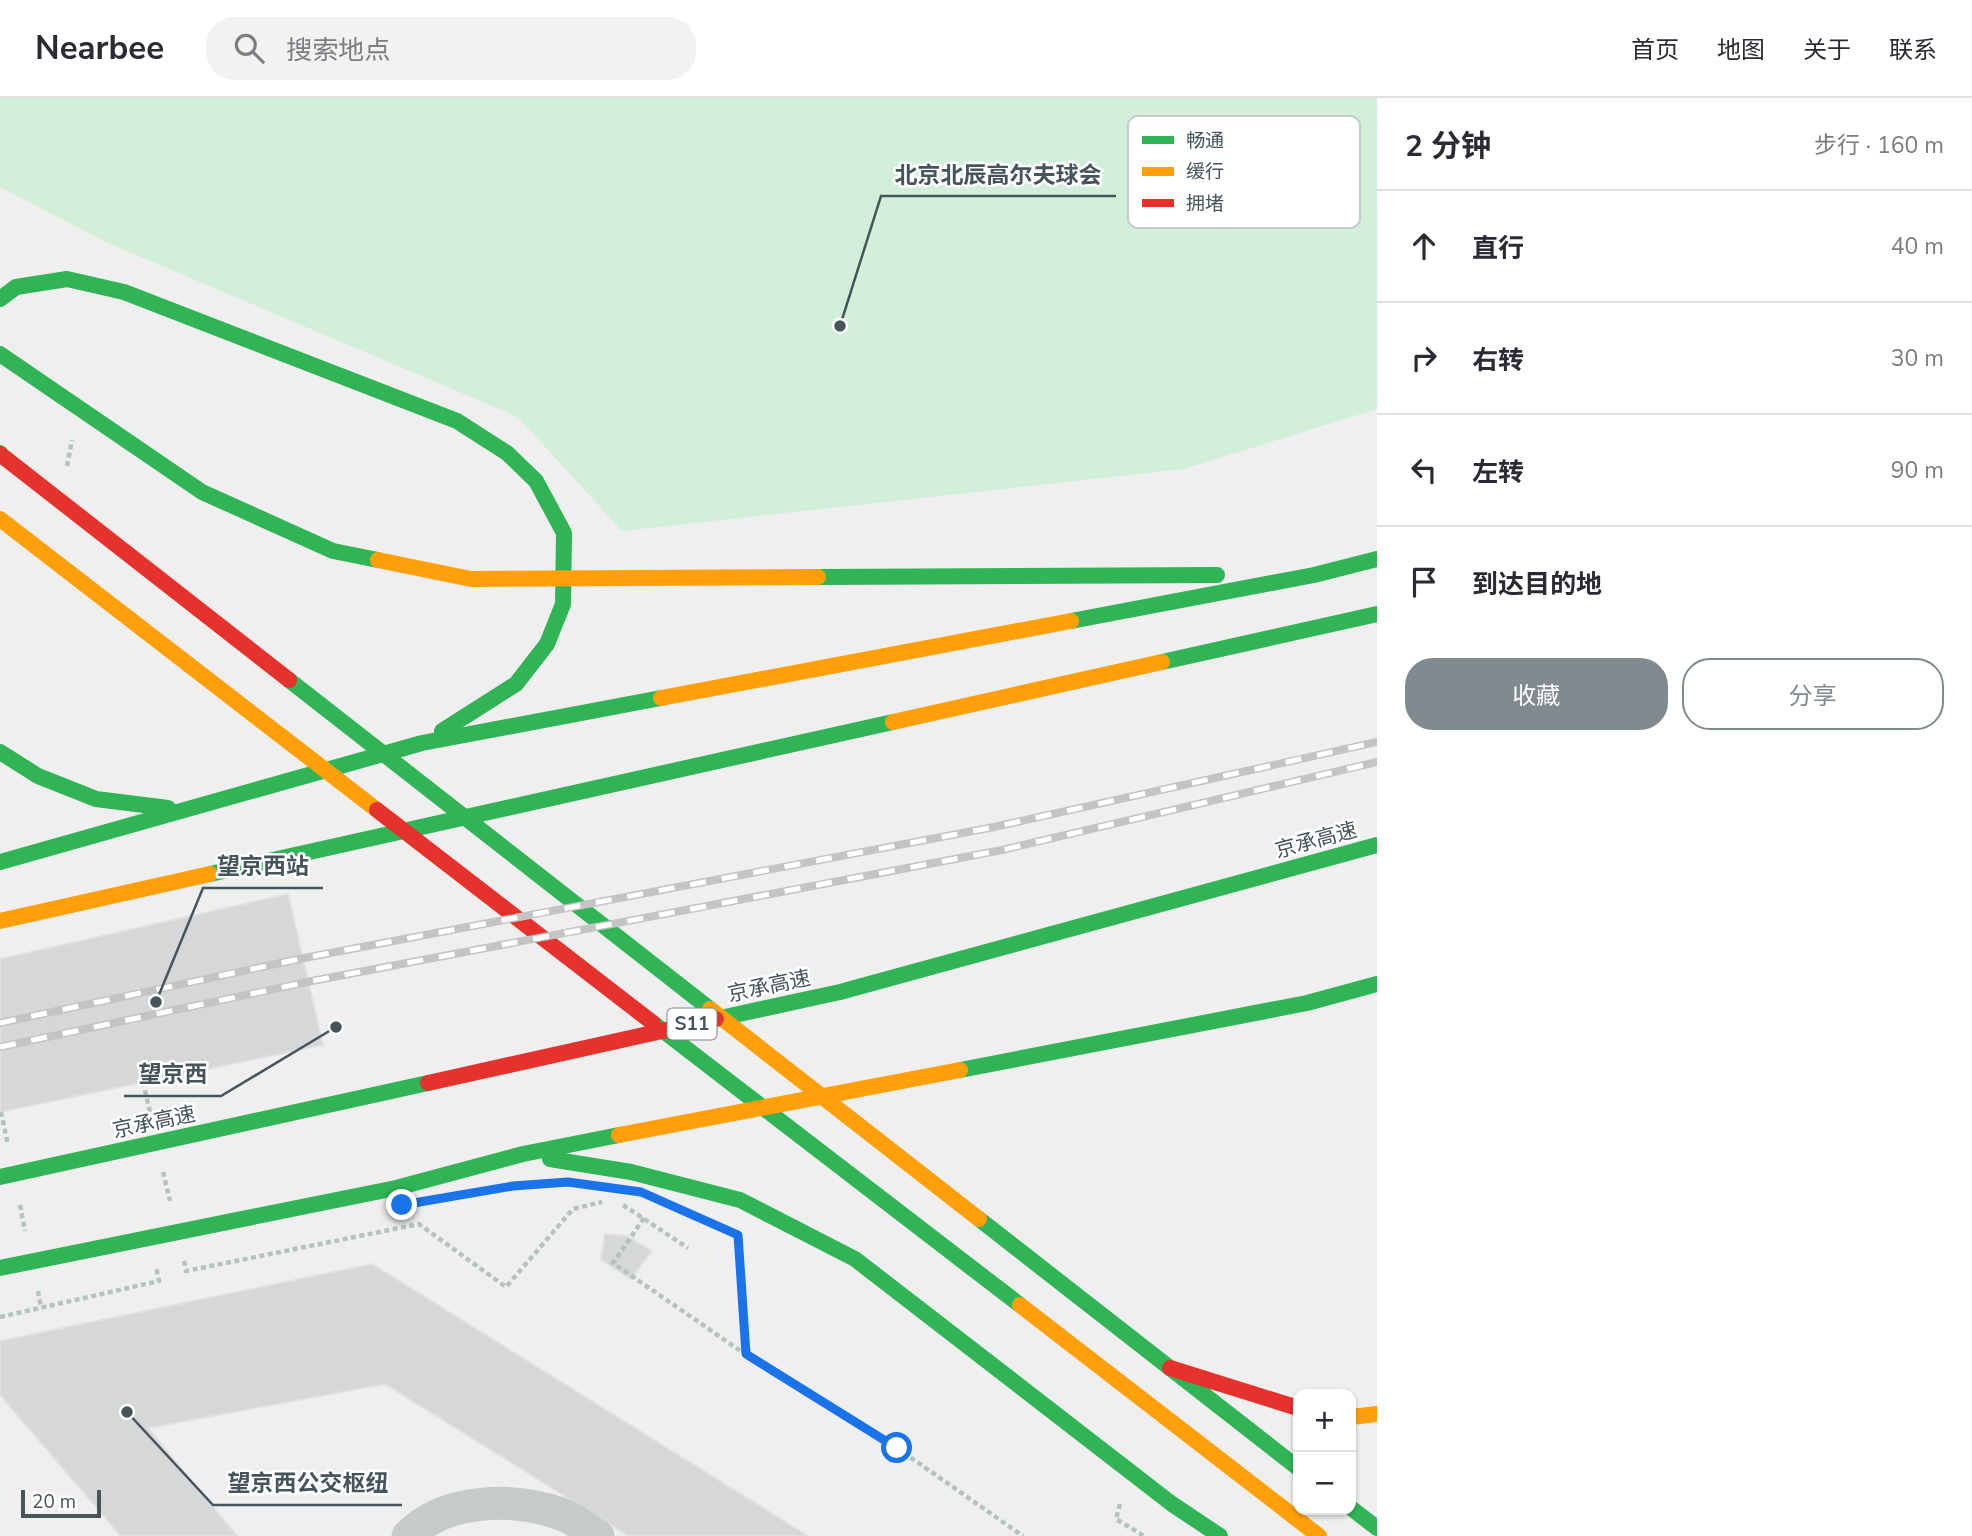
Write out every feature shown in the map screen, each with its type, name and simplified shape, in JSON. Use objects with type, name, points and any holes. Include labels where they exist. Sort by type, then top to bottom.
[{"type":"main road","points":[[0,299],[16,287],[67,279],[124,292],[457,421],[507,453],[537,481],[564,533],[563,604],[547,644],[516,684],[422,743]]},
{"type":"main road","points":[[0,354],[202,492],[333,551],[471,579],[1314,575]]},
{"type":"main road","points":[[0,454],[1293,1464]]},
{"type":"main road","points":[[0,519],[1319,1536]]},
{"type":"main road","points":[[0,862],[422,743],[1314,575],[1377,559]]},
{"type":"main road","points":[[0,921],[1377,614]]},
{"type":"main road","points":[[0,752],[38,776],[96,799],[184,810]]},
{"type":"main road","name":"京承高速","points":[[0,1177],[840,992],[1377,845]]},
{"type":"main road","points":[[0,1268],[396,1188],[523,1154],[1307,1003],[1377,984]]},
{"type":"main road","points":[[1307,1003],[1354,1008]]},
{"type":"main road","points":[[523,1154],[631,1172],[740,1200],[855,1259],[1172,1504],[1220,1536]]},
{"type":"main road","points":[[1170,1368],[1293,1406]]},
{"type":"main road","points":[[1356,1416],[1377,1414]]},
{"type":"main road","points":[[1356,1512],[1377,1528]]},
{"type":"street","points":[[408,1536],[420,1524],[470,1505],[533,1505],[564,1515],[598,1536]]},
{"type":"path","points":[[1,1112],[9,1151]]},
{"type":"path","points":[[614,1199],[688,1248]]},
{"type":"path","points":[[20,1203],[28,1243]]},
{"type":"path","points":[[644,1218],[613,1263],[746,1354],[897,1448],[1023,1536]]},
{"type":"path","points":[[738,1235],[746,1354]]},
{"type":"path","points":[[0,1317],[159,1281]]},
{"type":"path","points":[[36,1282],[41,1308]]},
{"type":"path","points":[[1122,1499],[1115,1519],[1144,1536]]},
{"type":"green space","points":[[0,98],[1377,98],[1377,409],[1184,469],[622,531],[518,417],[108,243],[0,187]]},
{"type":"building","points":[[288,894],[323,1045],[0,1112],[0,959]]},
{"type":"building","points":[[605,1234],[627,1236],[652,1251],[631,1279],[601,1260]]},
{"type":"building","points":[[372,1264],[808,1536],[629,1536],[385,1384],[148,1428],[237,1536],[121,1536],[0,1395],[0,1341]]},
{"type":"railway","points":[[0,1023],[304,958],[994,827],[1377,742]]},
{"type":"railway","points":[[0,1047],[312,981],[1002,850],[1377,762]]},
{"type":"traffic: fast","points":[[0,299],[16,287],[67,279],[124,292],[457,421],[507,453],[536,481],[564,533],[563,604],[547,644],[516,684],[442,731]]},
{"type":"traffic: fast","points":[[0,354],[202,492],[333,551],[378,560]]},
{"type":"traffic: fast","points":[[1071,621],[1314,575],[1377,559]]},
{"type":"traffic: fast","points":[[818,577],[1217,575]]},
{"type":"traffic: fast","points":[[1162,662],[1377,614]]},
{"type":"traffic: fast","points":[[289,680],[710,1009]]},
{"type":"traffic: fast","points":[[0,862],[422,743],[661,698]]},
{"type":"traffic: fast","points":[[210,874],[893,722]]},
{"type":"traffic: fast","points":[[0,752],[38,776],[96,799],[168,808]]},
{"type":"traffic: fast","points":[[716,1019],[840,992],[1377,845]]},
{"type":"traffic: fast","points":[[960,1070],[1307,1003],[1377,984]]},
{"type":"traffic: fast","points":[[653,1023],[1020,1305]]},
{"type":"traffic: fast","points":[[0,1177],[428,1083]]},
{"type":"traffic: fast","points":[[0,1268],[396,1188],[523,1154],[619,1135]]},
{"type":"traffic: fast","points":[[550,1159],[631,1172],[740,1200],[855,1259],[1172,1504],[1220,1536]]},
{"type":"traffic: fast","points":[[979,1219],[1293,1464]]},
{"type":"traffic: fast","points":[[1356,1512],[1377,1528]]},
{"type":"traffic: slow","points":[[0,519],[377,810]]},
{"type":"traffic: slow","points":[[378,560],[471,579],[818,577]]},
{"type":"traffic: slow","points":[[661,698],[1071,621]]},
{"type":"traffic: slow","points":[[893,722],[1162,662]]},
{"type":"traffic: slow","points":[[0,921],[210,874]]},
{"type":"traffic: slow","points":[[710,1009],[979,1219]]},
{"type":"traffic: slow","points":[[619,1135],[960,1070]]},
{"type":"traffic: slow","points":[[1020,1305],[1319,1536]]},
{"type":"traffic: slow","points":[[1356,1416],[1377,1414]]},
{"type":"traffic: jam","points":[[0,454],[289,680]]},
{"type":"traffic: jam","points":[[377,810],[653,1023]]},
{"type":"traffic: jam","points":[[428,1083],[716,1019]]},
{"type":"traffic: jam","points":[[1170,1368],[1293,1406]]},
{"type":"place","name":"北京北辰高尔夫球会","points":[[840,326]]},
{"type":"place","name":"望京西站","points":[[156,1002]]},
{"type":"place","name":"望京西","points":[[336,1027]]},
{"type":"place","name":"望京西公交枢纽","points":[[127,1412]]},
{"type":"route","points":[[402,1205],[513,1186],[568,1182],[641,1192],[738,1235],[746,1354],[897,1448]]}]
